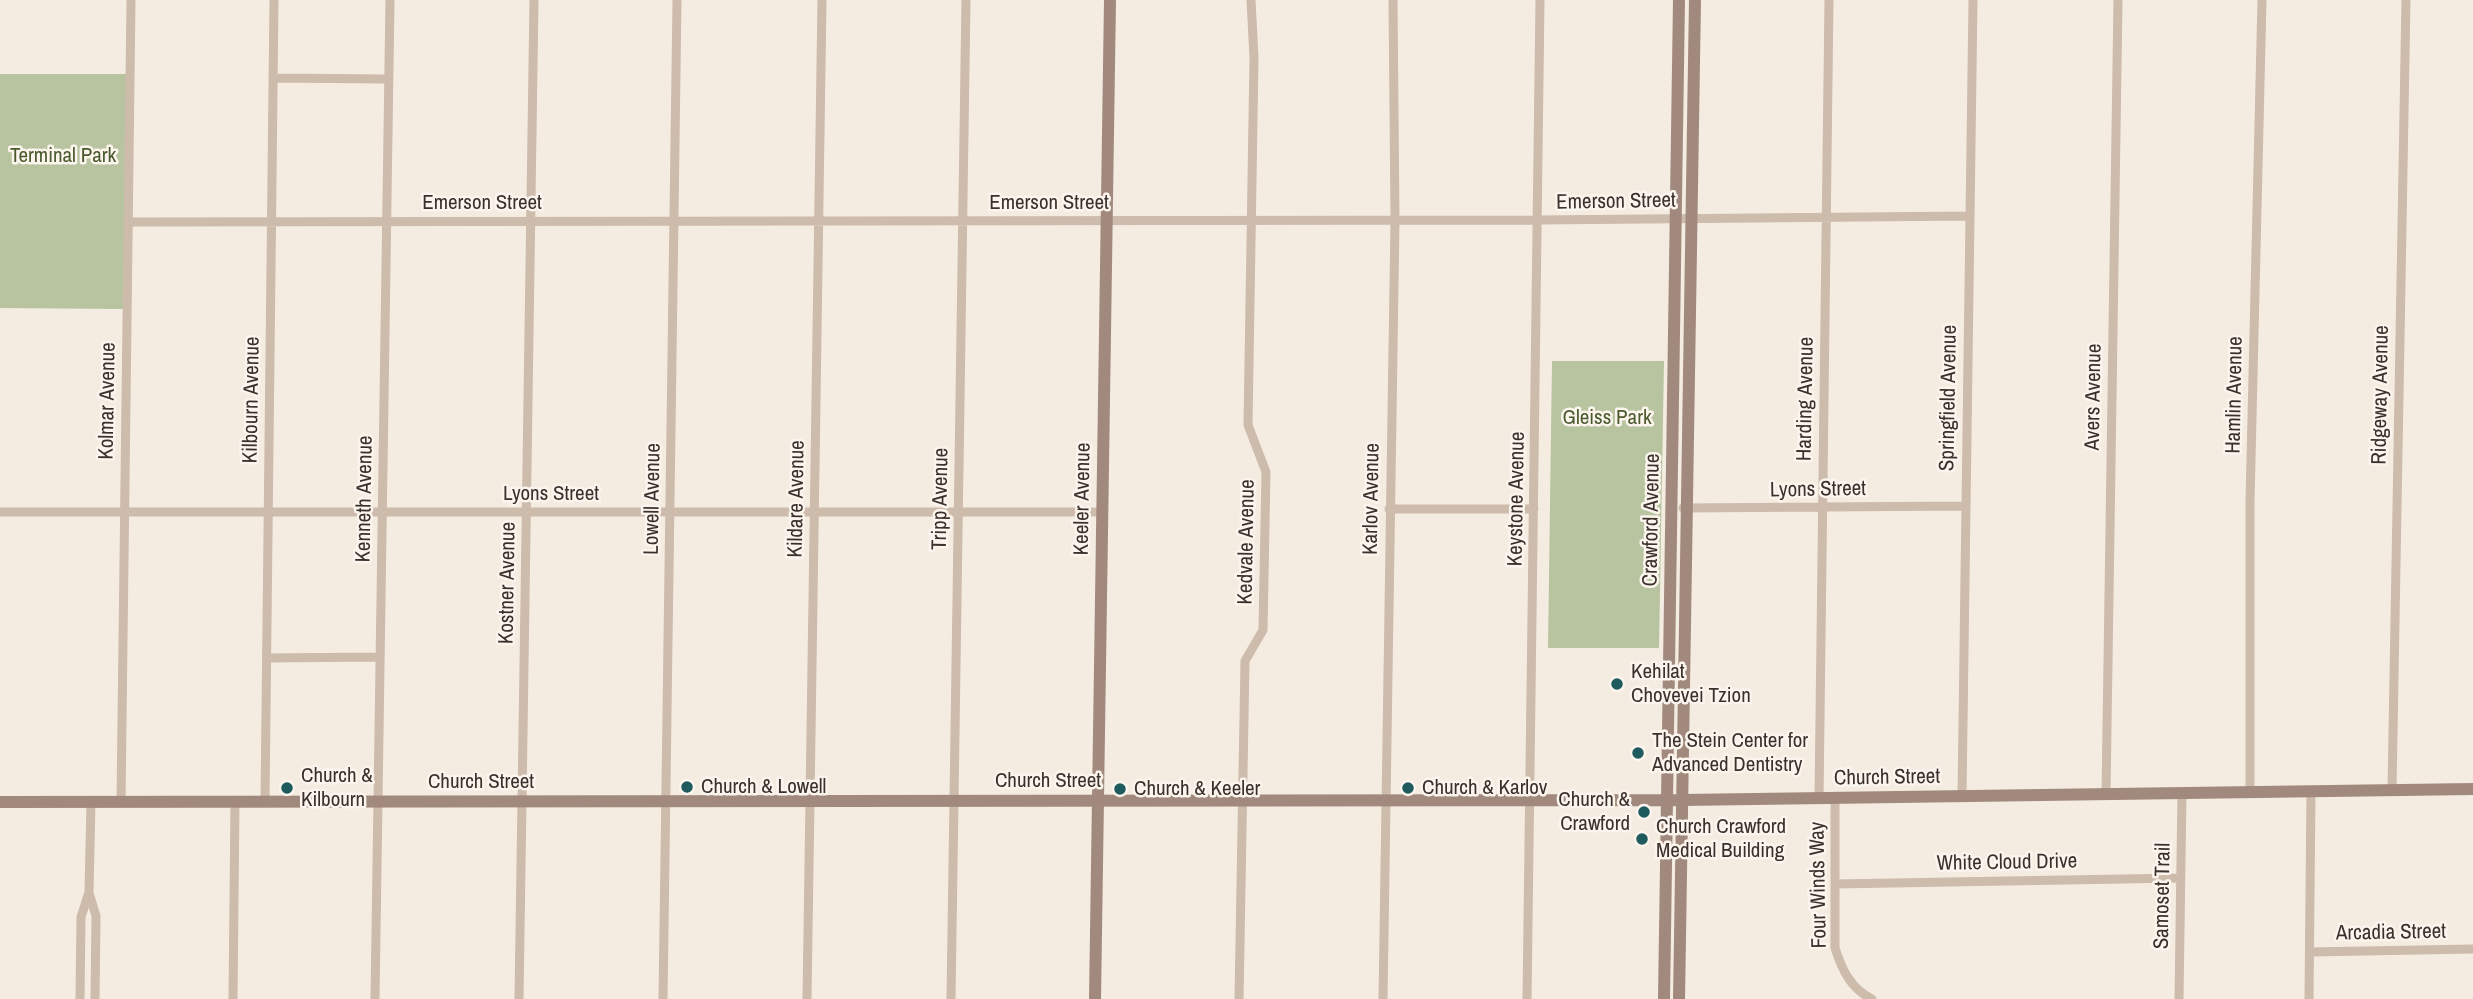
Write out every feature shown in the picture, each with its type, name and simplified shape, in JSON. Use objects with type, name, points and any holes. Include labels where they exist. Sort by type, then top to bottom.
[{"type":"street","name":"Kolmar Avenue","points":[[121,802],[131,0]]},
{"type":"street","name":"Kilbourn Avenue","points":[[265,801],[275,0]]},
{"type":"street","name":"Kenneth Avenue","points":[[375,999],[390,0]]},
{"type":"street","name":"Kostner Avenue","points":[[519,999],[534,0]]},
{"type":"street","name":"Lowell Avenue","points":[[663,999],[677,0]]},
{"type":"street","name":"Kildare Avenue","points":[[807,999],[822,0]]},
{"type":"street","name":"Tripp Avenue","points":[[950,999],[966,0]]},
{"type":"street","name":"Keeler Avenue","points":[[1095,999],[1110,0]]},
{"type":"street","name":"Kedvale Avenue","points":[[1240,999],[1245,661],[1263,630],[1266,471],[1248,425],[1254,58],[1251,0]]},
{"type":"street","name":"Karlov Avenue","points":[[1383,999],[1395,220],[1393,0]]},
{"type":"street","name":"Keystone Avenue","points":[[1527,999],[1540,0]]},
{"type":"street","name":"Crawford Avenue","points":[[1664,999],[1679,0]]},
{"type":"street","name":"Crawford Avenue","points":[[1679,999],[1695,0]]},
{"type":"street","name":"Harding Avenue","points":[[1819,798],[1829,0]]},
{"type":"street","name":"Springfield Avenue","points":[[1962,796],[1973,0]]},
{"type":"street","name":"Avers Avenue","points":[[2106,794],[2118,0]]},
{"type":"street","name":"Hamlin Avenue","points":[[2250,792],[2250,501],[2262,0]]},
{"type":"street","name":"Ridgeway Avenue","points":[[2392,790],[2406,0]]},
{"type":"street","points":[[274,78],[388,79]]},
{"type":"street","name":"Emerson Street","points":[[128,222],[1538,220],[1970,216]]},
{"type":"street","name":"Lyons Street","points":[[1672,508],[1964,506]]},
{"type":"street","points":[[1389,509],[1534,509]]},
{"type":"street","name":"Lyons Street","points":[[0,512],[1102,512]]},
{"type":"street","points":[[267,658],[380,657]]},
{"type":"street","name":"Church Street","points":[[0,802],[1682,800],[2473,789]]},
{"type":"street","points":[[2309,999],[2311,791]]},
{"type":"street","name":"Samoset Trail","points":[[2179,999],[2182,793]]},
{"type":"street","name":"Four Winds Way","points":[[1835,797],[1835,948],[1840,964],[1857,996],[1872,999]]},
{"type":"street","points":[[233,999],[235,801]]},
{"type":"street","points":[[80,999],[81,917],[89,892],[91,802]]},
{"type":"street","name":"White Cloud Drive","points":[[1835,884],[2180,878]]},
{"type":"street","points":[[89,892],[96,916],[95,999]]},
{"type":"street","name":"Arcadia Street","points":[[2311,952],[2473,949]]},
{"type":"green space","name":"Terminal Park","points":[[0,74],[128,74],[123,309],[0,308]]},
{"type":"green space","name":"Gleiss Park","points":[[1552,361],[1664,361],[1659,648],[1548,648]]},
{"type":"place","name":"Kehilat Chovevei Tzion","points":[[1617,684]]},
{"type":"place","name":"The Stein Center for Advanced Dentistry","points":[[1638,753]]},
{"type":"place","name":"Church & Lowell","points":[[687,787]]},
{"type":"place","name":"Church & Kilbourn","points":[[287,788]]},
{"type":"place","name":"Church & Karlov","points":[[1408,788]]},
{"type":"place","name":"Church & Keeler","points":[[1120,789]]},
{"type":"place","name":"Church & Crawford","points":[[1644,812]]},
{"type":"place","name":"Church Crawford Medical Building","points":[[1642,839]]}]
